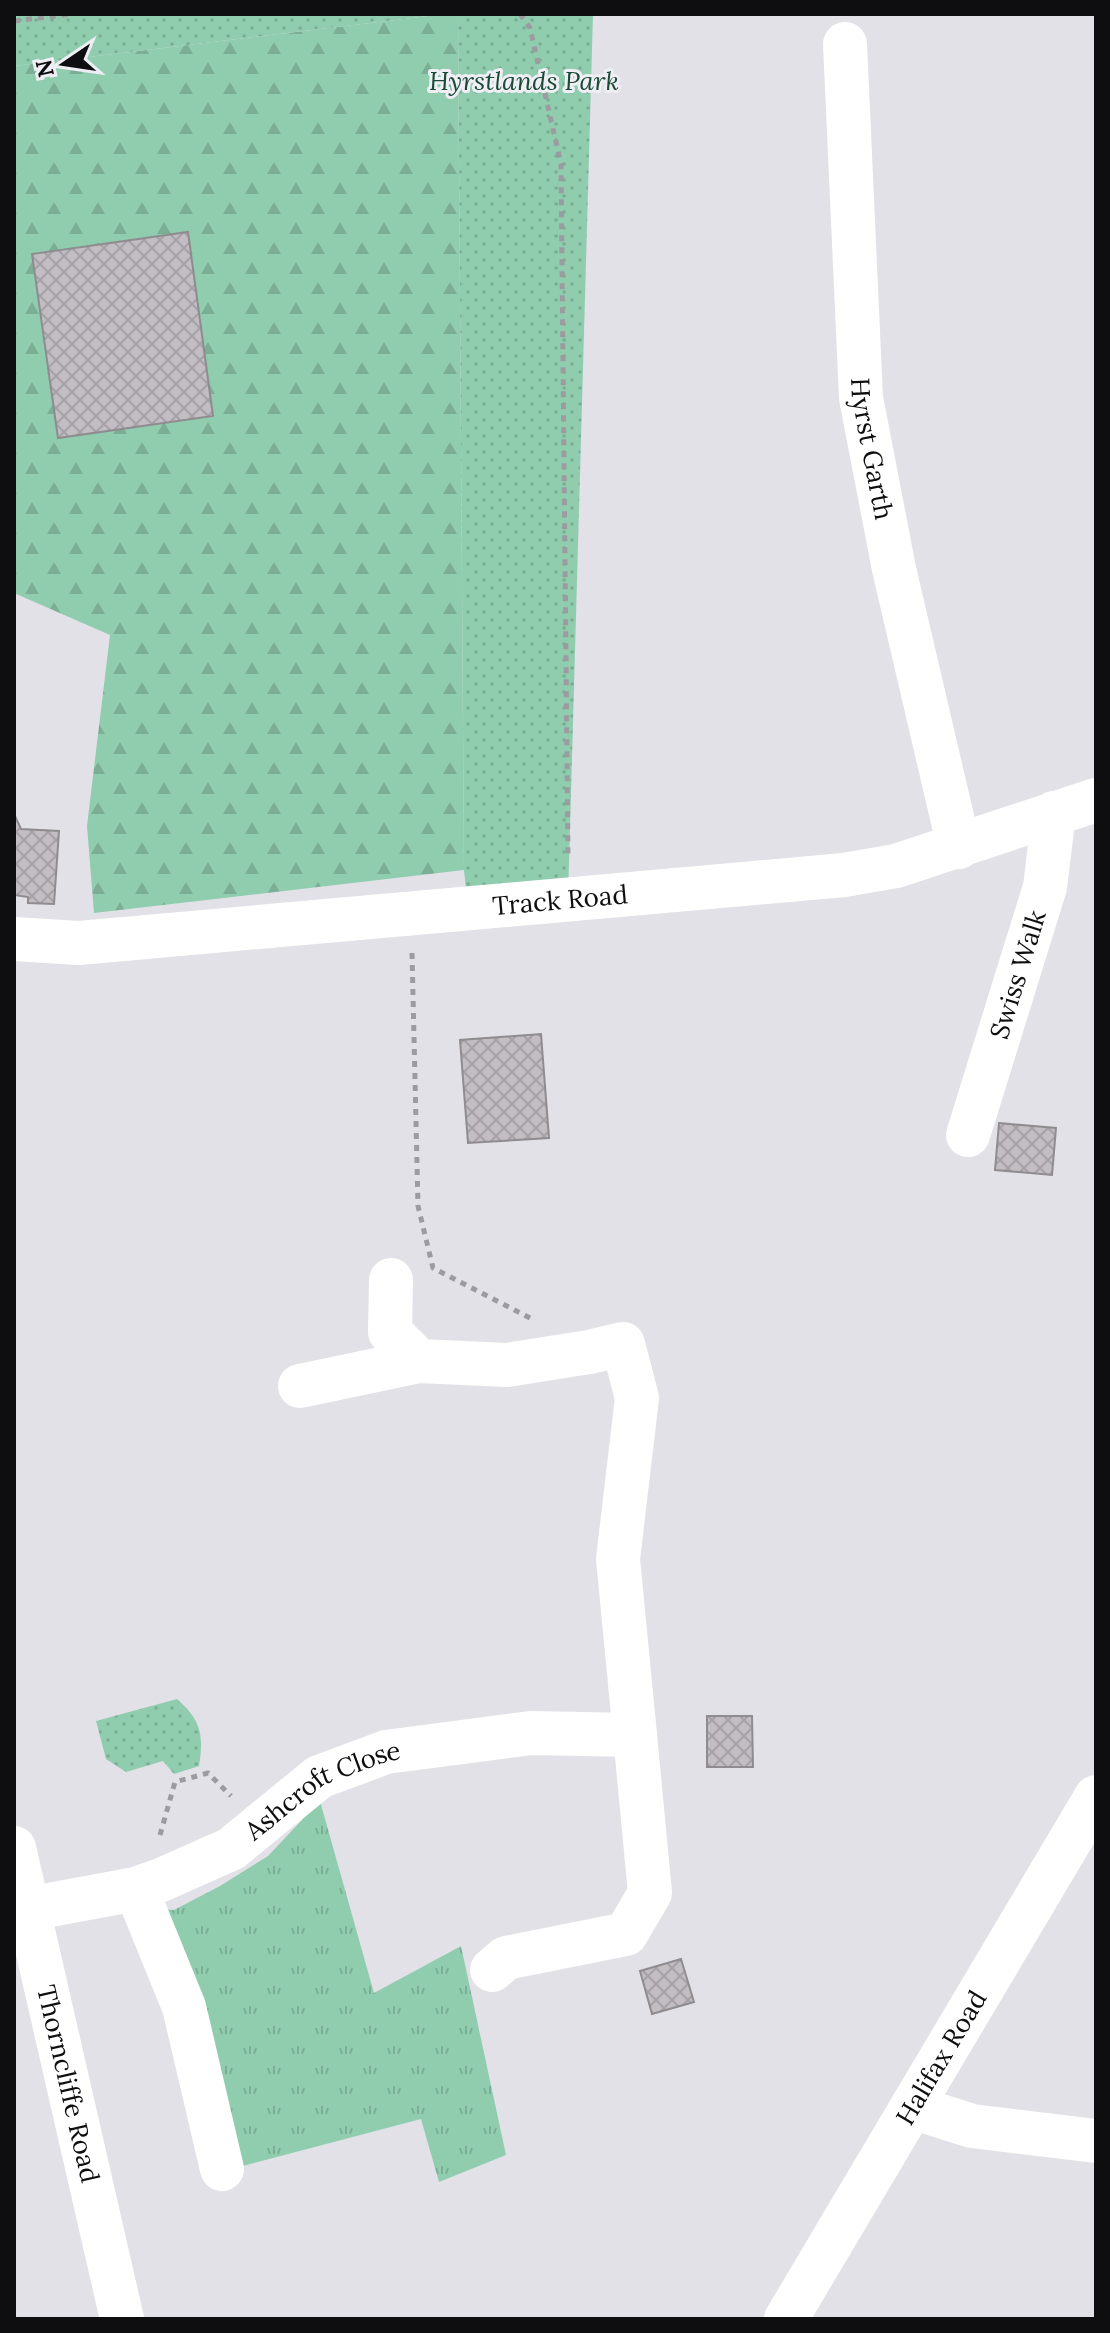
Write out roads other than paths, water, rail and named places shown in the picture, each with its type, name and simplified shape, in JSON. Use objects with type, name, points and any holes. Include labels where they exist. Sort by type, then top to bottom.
[{"type":"street","name":"Hyrst Garth","points":[[845,44],[861,398],[894,569],[959,847]]},
{"type":"street","name":"Track Road","points":[[14,939],[79,943],[844,875],[896,866],[1096,800]]},
{"type":"street","name":"Swiss Walk","points":[[968,1135],[1045,887],[1054,813]]},
{"type":"street","points":[[391,1280],[390,1332],[419,1361]]},
{"type":"street","points":[[300,1386],[419,1361],[507,1365],[623,1344],[637,1398],[618,1559],[650,1893],[626,1934],[506,1958],[492,1970]]},
{"type":"street","name":"Ashcroft Close","points":[[28,1909],[148,1885],[231,1849],[319,1777],[386,1752],[531,1733],[635,1735]]},
{"type":"street","name":"Halifax Road","points":[[786,2319],[1096,1797]]},
{"type":"street","name":"Thorncliffe Road","points":[[14,1848],[122,2319]]},
{"type":"street","points":[[148,1885],[184,2007],[222,2169]]},
{"type":"street","points":[[912,2107],[972,2126],[1096,2141]]},
{"type":"park label","name":"Hyrstlands Park","points":[[524,81]]}]
